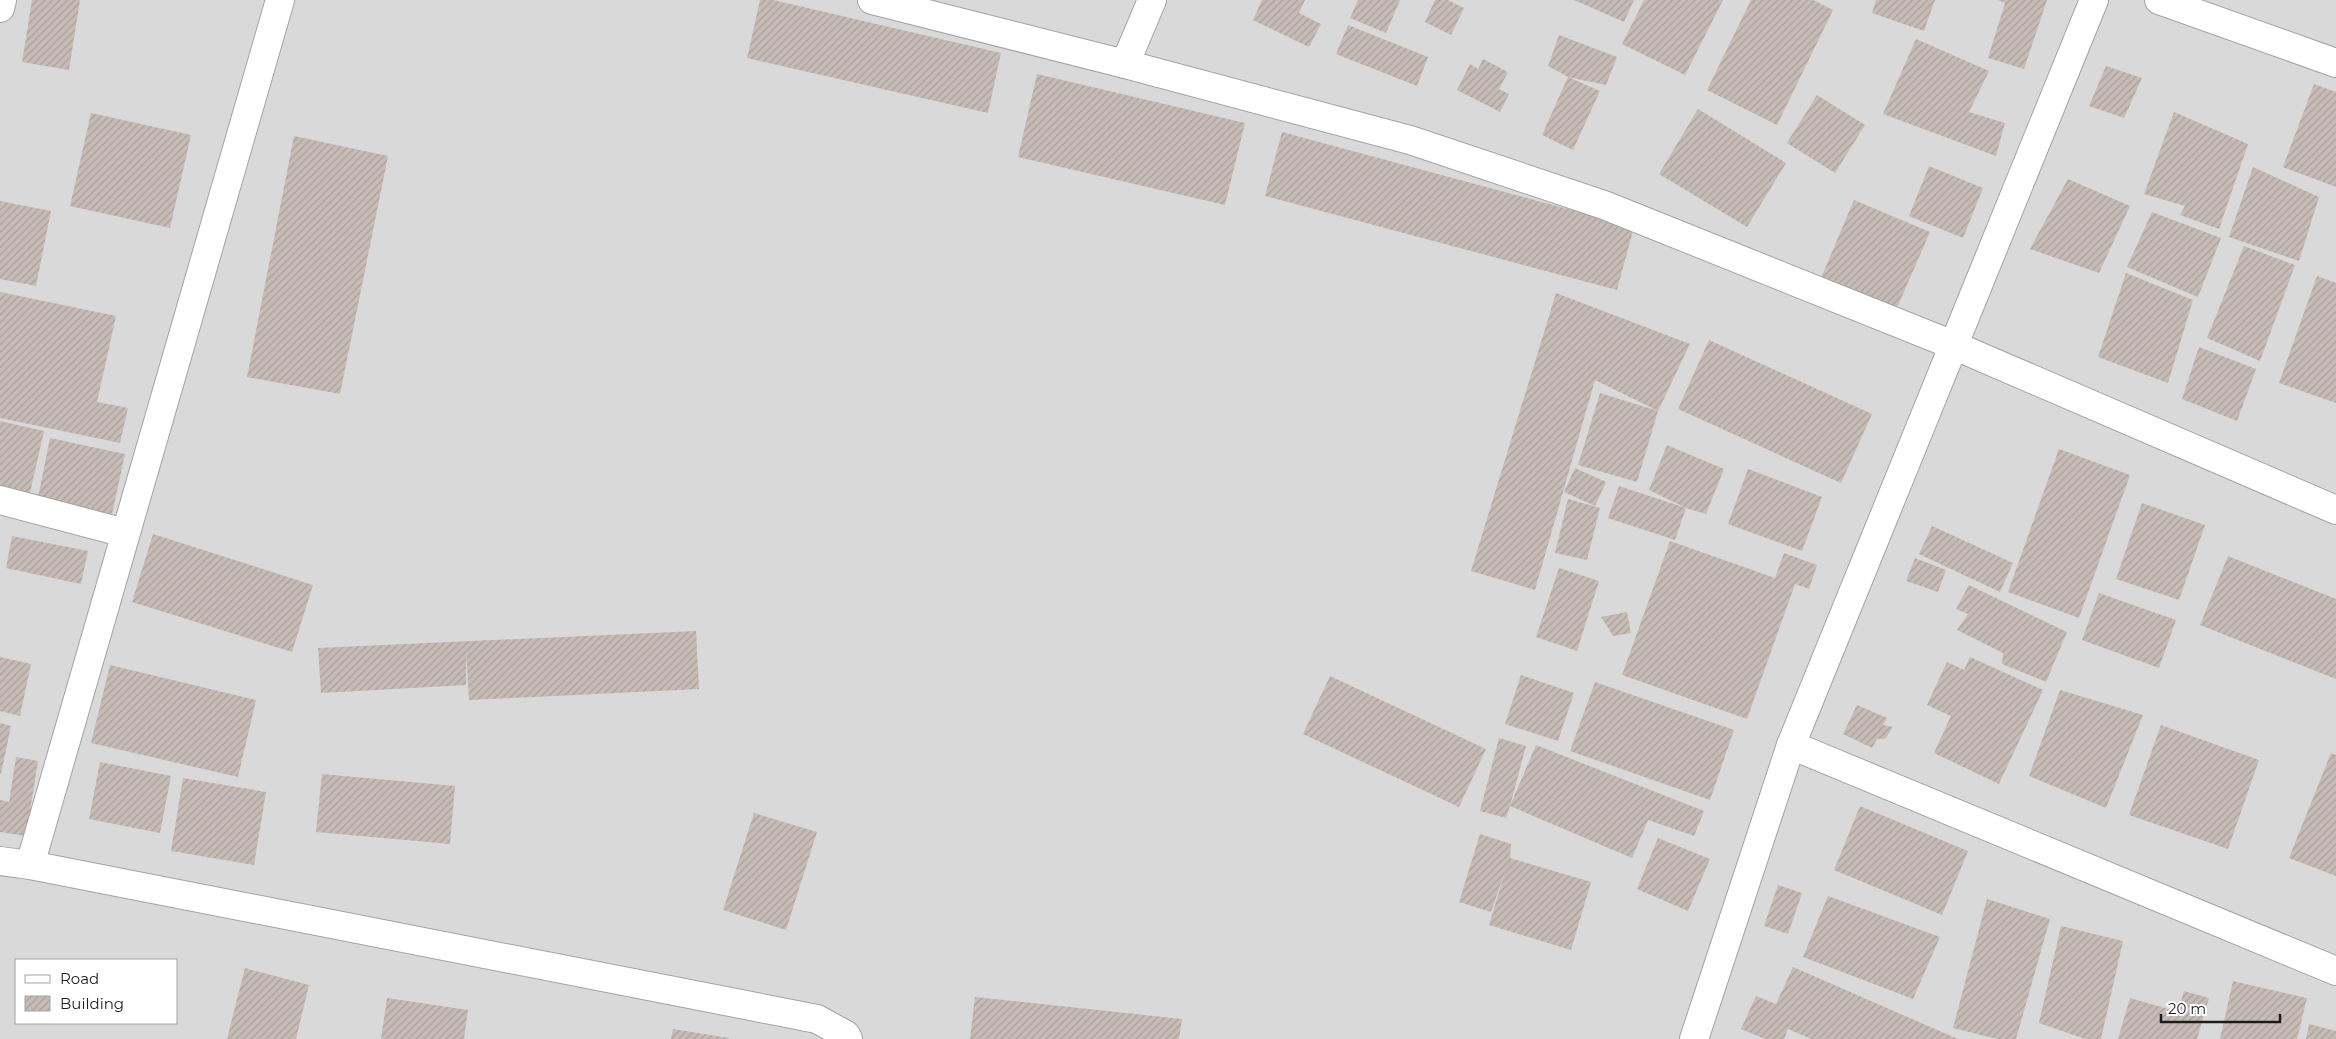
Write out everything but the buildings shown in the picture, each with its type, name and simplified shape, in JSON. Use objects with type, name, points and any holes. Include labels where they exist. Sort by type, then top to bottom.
[{"type":"street","points":[[0,8],[2,0]]},
{"type":"street","points":[[30,865],[280,0]]},
{"type":"street","points":[[872,0],[1125,64],[1410,140],[1604,205],[1953,344],[2336,510]]},
{"type":"street","points":[[1125,64],[1152,0]]},
{"type":"street","points":[[1694,1039],[1791,745],[2094,0]]},
{"type":"street","points":[[2158,0],[2336,63]]},
{"type":"street","points":[[0,500],[126,533]]},
{"type":"street","points":[[1791,745],[2336,971]]},
{"type":"street","points":[[0,862],[30,865],[817,1019],[846,1035],[848,1039]]},
{"type":"shaded area","points":[[0,0],[2336,0],[2336,1039],[0,1039]]}]
